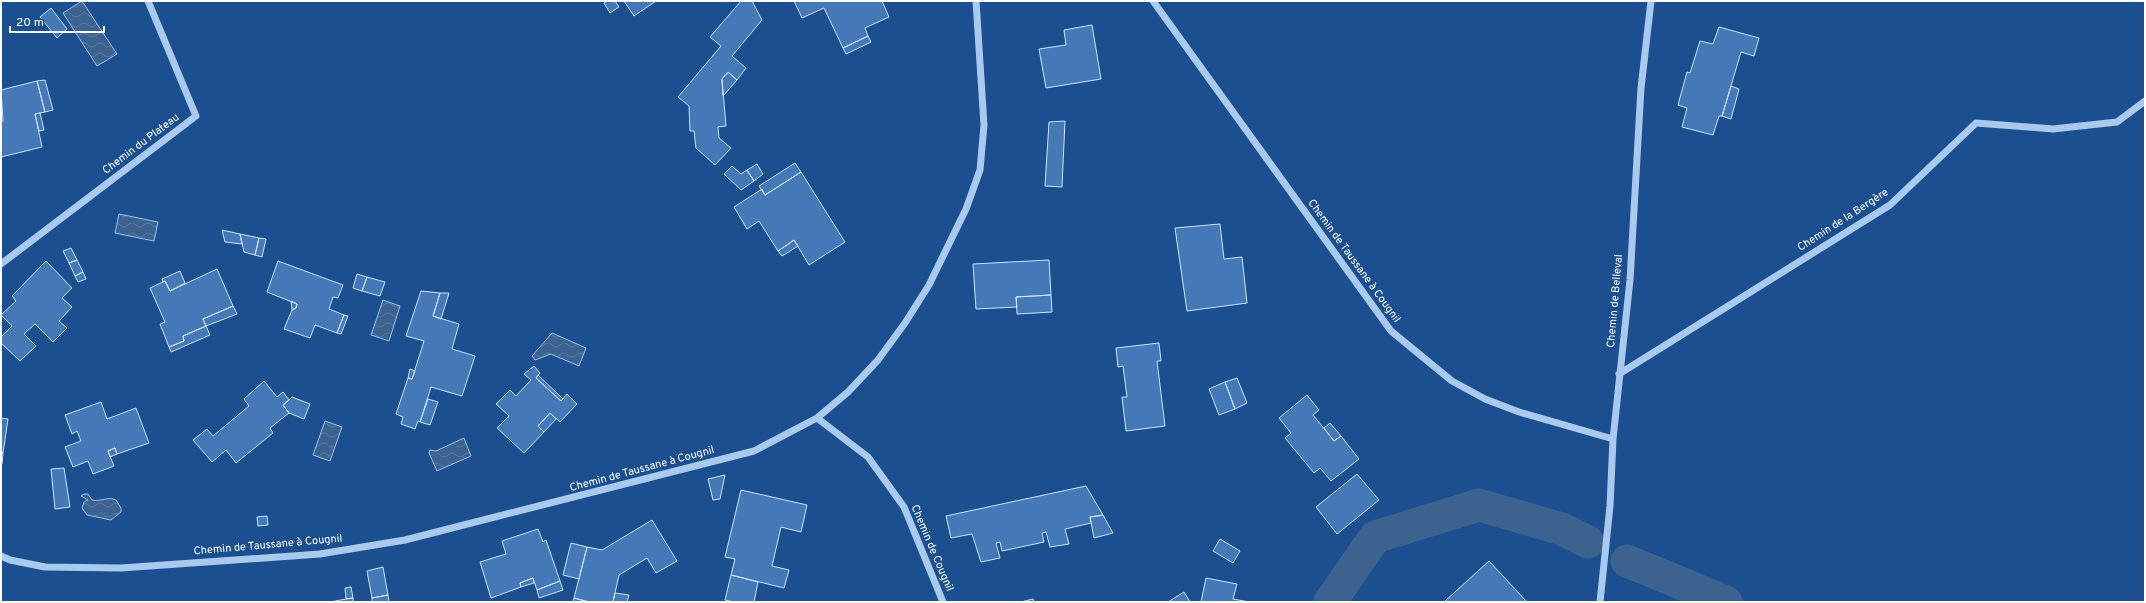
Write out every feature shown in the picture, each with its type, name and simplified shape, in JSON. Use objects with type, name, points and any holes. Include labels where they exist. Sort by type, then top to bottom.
[{"type":"street","name":"Chemin du Plateau","points":[[1,264],[196,116],[148,1]]},
{"type":"street","name":"Chemin de Taussane à Cougnil","points":[[1,556],[10,560],[45,567],[121,568],[320,554],[405,540],[754,451],[817,418],[848,392],[868,370],[905,323],[928,285],[966,209],[980,170],[984,125],[976,1]]},
{"type":"street","name":"Chemin de Taussane à Cougnil","points":[[1153,1],[1391,331],[1452,381],[1486,399],[1519,412],[1613,439]]},
{"type":"street","name":"Chemin de Belleval","points":[[1600,602],[1610,506],[1613,439],[1630,280],[1640,88],[1651,1]]},
{"type":"street","name":"Chemin de la Bergère","points":[[1620,374],[1890,205],[1976,123],[2054,129],[2117,122],[2145,101]]},
{"type":"street","name":"Chemin de Cougnil","points":[[817,418],[868,457],[904,507],[943,602]]},
{"type":"water","points":[[82,1],[117,54],[97,66],[63,13]]},
{"type":"water","points":[[119,214],[158,222],[154,241],[115,233]]},
{"type":"water","points":[[383,300],[400,306],[389,341],[371,335]]},
{"type":"water","points":[[552,333],[586,348],[579,366],[551,354],[535,360],[532,356]]},
{"type":"water","points":[[325,421],[342,427],[330,461],[313,455]]},
{"type":"water","points":[[464,438],[471,456],[437,471],[429,453],[430,450],[436,451]]},
{"type":"water","points":[[88,494],[92,500],[116,500],[121,508],[121,512],[111,520],[87,515],[82,508],[84,502],[88,500],[81,496]]},
{"type":"building","points":[[607,1],[615,1],[619,7],[610,13],[604,3]]},
{"type":"building","points":[[624,1],[656,1],[634,16]]},
{"type":"building","points":[[741,1],[752,1],[762,20],[732,56],[746,68],[737,80],[728,72],[722,79],[726,126],[718,127],[719,138],[731,148],[715,165],[696,148],[694,131],[690,131],[689,106],[678,97],[721,46],[710,37]]},
{"type":"building","points":[[794,1],[882,1],[889,17],[865,28],[868,36],[843,48],[824,8],[802,18]]},
{"type":"building","points":[[51,8],[67,29],[57,38],[40,17]]},
{"type":"building","points":[[1092,25],[1101,79],[1046,88],[1039,49],[1066,45],[1064,30]]},
{"type":"building","points":[[1719,27],[1759,38],[1754,56],[1741,52],[1722,116],[1719,116],[1713,135],[1682,127],[1687,108],[1678,105],[1687,72],[1690,73],[1700,41],[1713,44]]},
{"type":"building","points":[[868,36],[871,42],[846,54],[843,48]]},
{"type":"building","points":[[728,72],[737,80],[723,96],[722,79]]},
{"type":"building","points":[[45,80],[53,110],[45,112],[37,81]]},
{"type":"building","points":[[37,81],[45,112],[35,114],[42,147],[1,157],[1,121],[3,121],[1,90]]},
{"type":"building","points":[[1731,86],[1739,89],[1731,119],[1722,116]]},
{"type":"building","points":[[40,113],[44,130],[39,131],[35,114]]},
{"type":"building","points":[[1065,121],[1062,187],[1045,186],[1049,122]]},
{"type":"building","points":[[795,163],[801,172],[765,195],[759,186]]},
{"type":"building","points":[[757,164],[763,174],[754,181],[747,170]]},
{"type":"building","points":[[732,166],[741,174],[747,170],[754,181],[741,190],[724,174]]},
{"type":"building","points":[[801,172],[845,242],[809,265],[794,240],[778,251],[759,221],[747,229],[734,207],[762,189],[765,195]]},
{"type":"building","points":[[1220,224],[1224,259],[1242,257],[1247,303],[1187,311],[1175,228]]},
{"type":"building","points":[[222,230],[240,234],[242,244],[225,242]]},
{"type":"building","points":[[240,234],[259,238],[255,255],[244,252]]},
{"type":"building","points":[[259,238],[266,239],[262,257],[255,255]]},
{"type":"building","points":[[794,240],[798,246],[782,256],[778,251]]},
{"type":"building","points":[[71,248],[77,260],[69,263],[63,251]]},
{"type":"building","points":[[77,260],[83,272],[75,276],[69,263]]},
{"type":"building","points":[[1049,260],[1051,295],[1016,297],[1017,307],[976,309],[973,264]]},
{"type":"building","points":[[46,261],[72,288],[62,298],[72,307],[59,321],[67,328],[53,342],[35,324],[24,334],[36,346],[20,361],[1,343],[1,337],[12,326],[1,315],[16,301],[12,296]]},
{"type":"building","points":[[278,261],[343,285],[338,298],[333,297],[329,309],[344,315],[337,333],[315,325],[310,338],[284,329],[292,310],[296,308],[297,304],[267,292]]},
{"type":"building","points":[[217,269],[233,306],[203,319],[206,326],[183,336],[184,341],[169,347],[160,324],[165,322],[150,288],[165,281],[170,291]]},
{"type":"building","points":[[180,271],[185,283],[170,291],[165,281],[163,282],[162,279]]},
{"type":"building","points":[[83,272],[86,279],[78,282],[75,276]]},
{"type":"building","points":[[357,274],[367,277],[362,291],[353,288]]},
{"type":"building","points":[[367,277],[385,282],[380,296],[362,291]]},
{"type":"building","points":[[421,291],[440,293],[433,316],[459,324],[452,349],[475,356],[462,396],[431,387],[420,422],[418,421],[415,429],[401,424],[403,417],[396,414],[408,378],[412,379],[424,341],[406,336]]},
{"type":"building","points":[[440,293],[449,293],[441,319],[433,316]]},
{"type":"building","points":[[1051,295],[1052,312],[1017,314],[1016,297]]},
{"type":"building","points":[[291,301],[297,304],[296,308],[292,310]]},
{"type":"building","points":[[233,306],[237,314],[206,326],[203,319]]},
{"type":"building","points":[[344,315],[348,316],[341,334],[337,333]]},
{"type":"building","points":[[206,326],[210,335],[171,352],[169,347],[184,341],[183,336]]},
{"type":"building","points":[[1159,343],[1161,361],[1157,361],[1165,426],[1126,431],[1122,397],[1127,397],[1123,366],[1118,367],[1116,348]]},
{"type":"building","points":[[534,366],[540,373],[536,378],[561,401],[567,394],[577,404],[560,422],[550,413],[538,426],[544,432],[524,453],[497,428],[509,416],[496,404],[510,390],[516,396],[531,380],[524,374]]},
{"type":"building","points":[[410,369],[415,371],[412,379],[408,378]]},
{"type":"building","points":[[538,375],[563,399],[561,401],[536,378]]},
{"type":"building","points":[[1237,378],[1247,403],[1235,409],[1225,382]]},
{"type":"building","points":[[264,381],[277,397],[283,392],[289,400],[283,405],[289,413],[270,428],[273,433],[236,463],[226,450],[212,462],[193,440],[207,429],[213,436],[249,406],[244,399]]},
{"type":"building","points":[[1225,382],[1235,409],[1219,415],[1209,389]]},
{"type":"building","points":[[1307,395],[1319,410],[1313,415],[1334,441],[1341,436],[1359,459],[1331,481],[1320,468],[1314,473],[1285,438],[1291,433],[1279,418]]},
{"type":"building","points":[[292,397],[310,404],[304,419],[289,413],[283,405]]},
{"type":"building","points":[[428,399],[438,402],[430,425],[420,422]]},
{"type":"building","points":[[101,402],[107,419],[136,408],[149,443],[117,454],[115,448],[108,451],[114,466],[93,474],[88,461],[73,467],[65,447],[81,441],[77,431],[72,434],[65,415]]},
{"type":"building","points":[[550,413],[556,419],[544,432],[538,426]]},
{"type":"building","points":[[1,418],[8,419],[3,453],[1,452]]},
{"type":"building","points":[[1330,423],[1341,436],[1334,441],[1324,428]]},
{"type":"building","points":[[115,448],[117,454],[110,457],[108,451]]},
{"type":"building","points":[[1,452],[3,453],[2,464],[1,464]]},
{"type":"building","points":[[64,468],[70,507],[55,509],[51,469]]},
{"type":"building","points":[[1357,474],[1379,500],[1337,534],[1316,507]]},
{"type":"building","points":[[725,475],[720,499],[713,500],[708,479]]},
{"type":"building","points":[[1086,486],[1103,515],[1090,517],[1091,523],[1065,529],[1069,544],[1050,547],[1046,532],[1042,533],[1044,542],[1002,551],[1000,542],[996,543],[1000,558],[981,562],[972,534],[951,538],[946,516]]},
{"type":"building","points":[[741,490],[807,505],[801,532],[781,527],[772,566],[789,570],[784,588],[731,575],[735,559],[725,557]]},
{"type":"building","points":[[1103,515],[1113,533],[1094,538],[1090,517]]},
{"type":"building","points":[[267,516],[268,525],[258,526],[257,517]]},
{"type":"building","points":[[652,520],[677,561],[656,573],[647,558],[619,575],[613,602],[589,602],[574,598],[587,547],[602,550]]},
{"type":"building","points":[[538,529],[543,542],[546,540],[560,581],[537,590],[533,578],[520,583],[521,587],[491,598],[480,562],[506,554],[502,541]]},
{"type":"building","points":[[1220,539],[1240,551],[1233,563],[1213,551]]},
{"type":"building","points":[[571,543],[587,547],[579,579],[563,575]]},
{"type":"building","points":[[1489,561],[1527,602],[1444,602]]},
{"type":"building","points":[[383,567],[388,595],[372,598],[367,571]]},
{"type":"building","points":[[731,575],[758,582],[754,602],[734,602],[725,600]]},
{"type":"building","points":[[533,578],[534,583],[521,587],[520,583]]},
{"type":"building","points":[[1206,578],[1237,584],[1233,599],[1249,602],[1201,602]]},
{"type":"building","points":[[560,581],[563,590],[539,598],[537,590]]},
{"type":"building","points":[[351,587],[353,598],[346,599],[345,588]]},
{"type":"building","points":[[1184,592],[1190,602],[1168,602]]},
{"type":"building","points":[[615,593],[629,595],[627,602],[613,602]]},
{"type":"building","points":[[388,595],[389,602],[372,602],[372,598]]},
{"type":"building","points":[[353,598],[353,602],[330,602],[346,599]]},
{"type":"building","points":[[574,598],[589,602],[573,602]]},
{"type":"building","points":[[1033,599],[1034,602],[1021,602]]},
{"type":"waterway","points":[[1330,602],[1375,537],[1479,505],[1562,529],[1588,542]]},
{"type":"waterway","points":[[1627,561],[1726,602]]}]
